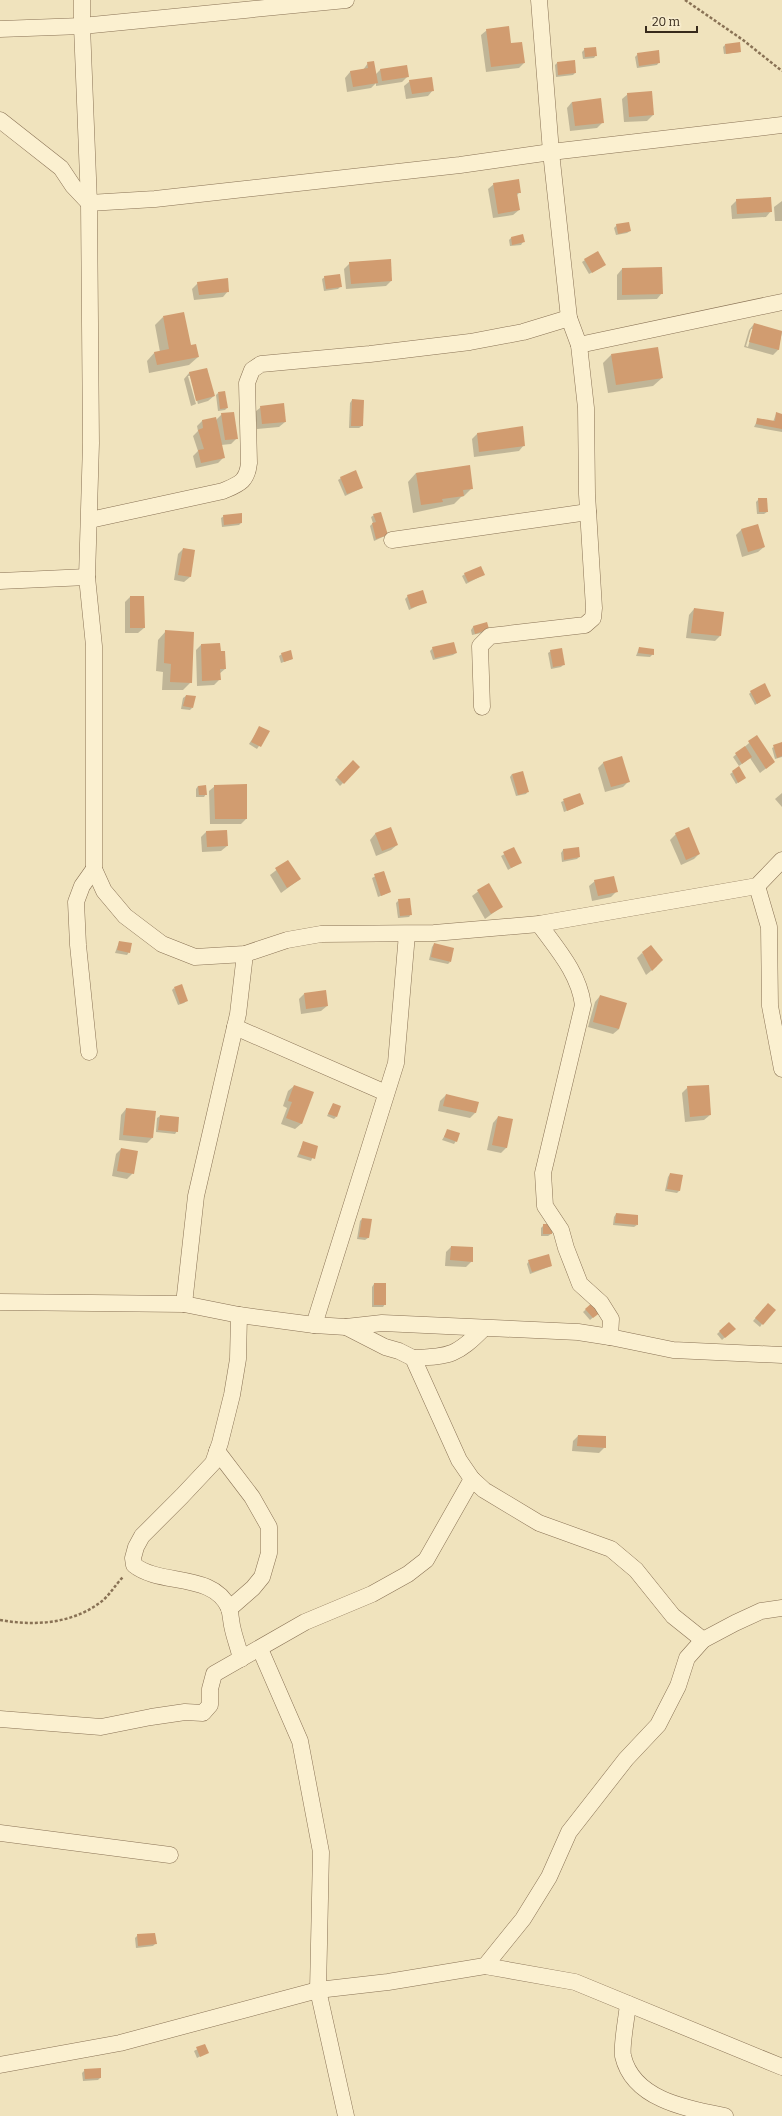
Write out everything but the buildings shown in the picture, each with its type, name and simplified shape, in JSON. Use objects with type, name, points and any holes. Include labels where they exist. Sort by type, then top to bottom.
[{"type":"street","points":[[82,0],[89,203],[91,435],[90,520],[87,577],[94,646],[94,869],[104,891],[124,916],[162,944],[195,957],[245,954],[287,940],[321,934],[434,933],[539,924],[757,886],[782,860]]},
{"type":"street","points":[[0,29],[82,26],[346,0]]},
{"type":"street","points":[[482,707],[480,646],[484,640],[490,636],[585,625],[593,618],[594,608],[588,512],[586,408],[579,345],[569,318],[551,152],[539,0]]},
{"type":"street","points":[[0,120],[61,168],[73,186],[89,203]]},
{"type":"street","points":[[89,203],[155,199],[460,165],[551,152],[782,125]]},
{"type":"street","points":[[579,345],[782,302]]},
{"type":"street","points":[[90,520],[223,491],[239,484],[248,475],[250,463],[247,383],[252,370],[261,364],[370,354],[470,342],[523,332],[569,318]]},
{"type":"street","points":[[392,540],[588,512]]},
{"type":"street","points":[[0,581],[87,577]]},
{"type":"street","points":[[89,1052],[78,945],[76,902],[82,886],[94,869]]},
{"type":"street","points":[[757,886],[769,927],[770,1006],[782,1069]]},
{"type":"street","points":[[539,924],[574,974],[581,989],[583,1005],[543,1173],[545,1206],[561,1230],[566,1248],[580,1284],[602,1303],[611,1319],[610,1337]]},
{"type":"street","points":[[314,1325],[396,1063],[407,934]]},
{"type":"street","points":[[184,1304],[191,1256],[196,1196],[235,1027],[245,954]]},
{"type":"street","points":[[235,1027],[386,1093]]},
{"type":"street","points":[[0,1302],[184,1304],[239,1315],[314,1325],[346,1326],[382,1323],[578,1332],[674,1350],[782,1356]]},
{"type":"street","points":[[239,1315],[238,1359],[232,1395],[213,1463],[142,1536],[136,1547],[133,1558],[134,1565],[142,1572],[195,1584],[211,1590],[224,1600],[229,1609],[241,1659]]},
{"type":"street","points":[[346,1326],[385,1347],[399,1351],[413,1358],[446,1356],[465,1346],[484,1328]]},
{"type":"street","points":[[413,1358],[458,1460],[472,1479],[484,1490],[539,1523],[611,1549],[636,1570],[673,1616],[703,1640]]},
{"type":"street","points":[[217,1451],[252,1497],[269,1526],[269,1553],[262,1577],[253,1588],[229,1609]]},
{"type":"street","points":[[0,1719],[101,1727],[185,1712],[203,1713],[210,1705],[210,1689],[214,1674],[305,1622],[390,1584],[408,1574],[426,1560],[472,1479]]},
{"type":"street","points":[[485,1966],[523,1919],[549,1877],[569,1832],[626,1759],[658,1725],[678,1686],[687,1658],[703,1640],[761,1611],[782,1608]]},
{"type":"street","points":[[260,1649],[300,1741],[321,1852],[318,1990],[346,2116]]},
{"type":"street","points":[[0,1833],[170,1855]]},
{"type":"street","points":[[0,2065],[120,2043],[318,1990],[388,1982],[485,1966],[575,1982],[782,2067]]},
{"type":"street","points":[[628,2004],[623,2055],[632,2075],[650,2094],[674,2104],[725,2116]]},
{"type":"path","points":[[684,0],[743,40],[782,71]]},
{"type":"path","points":[[0,1620],[32,1623],[48,1622],[76,1616],[100,1604],[134,1565]]}]
